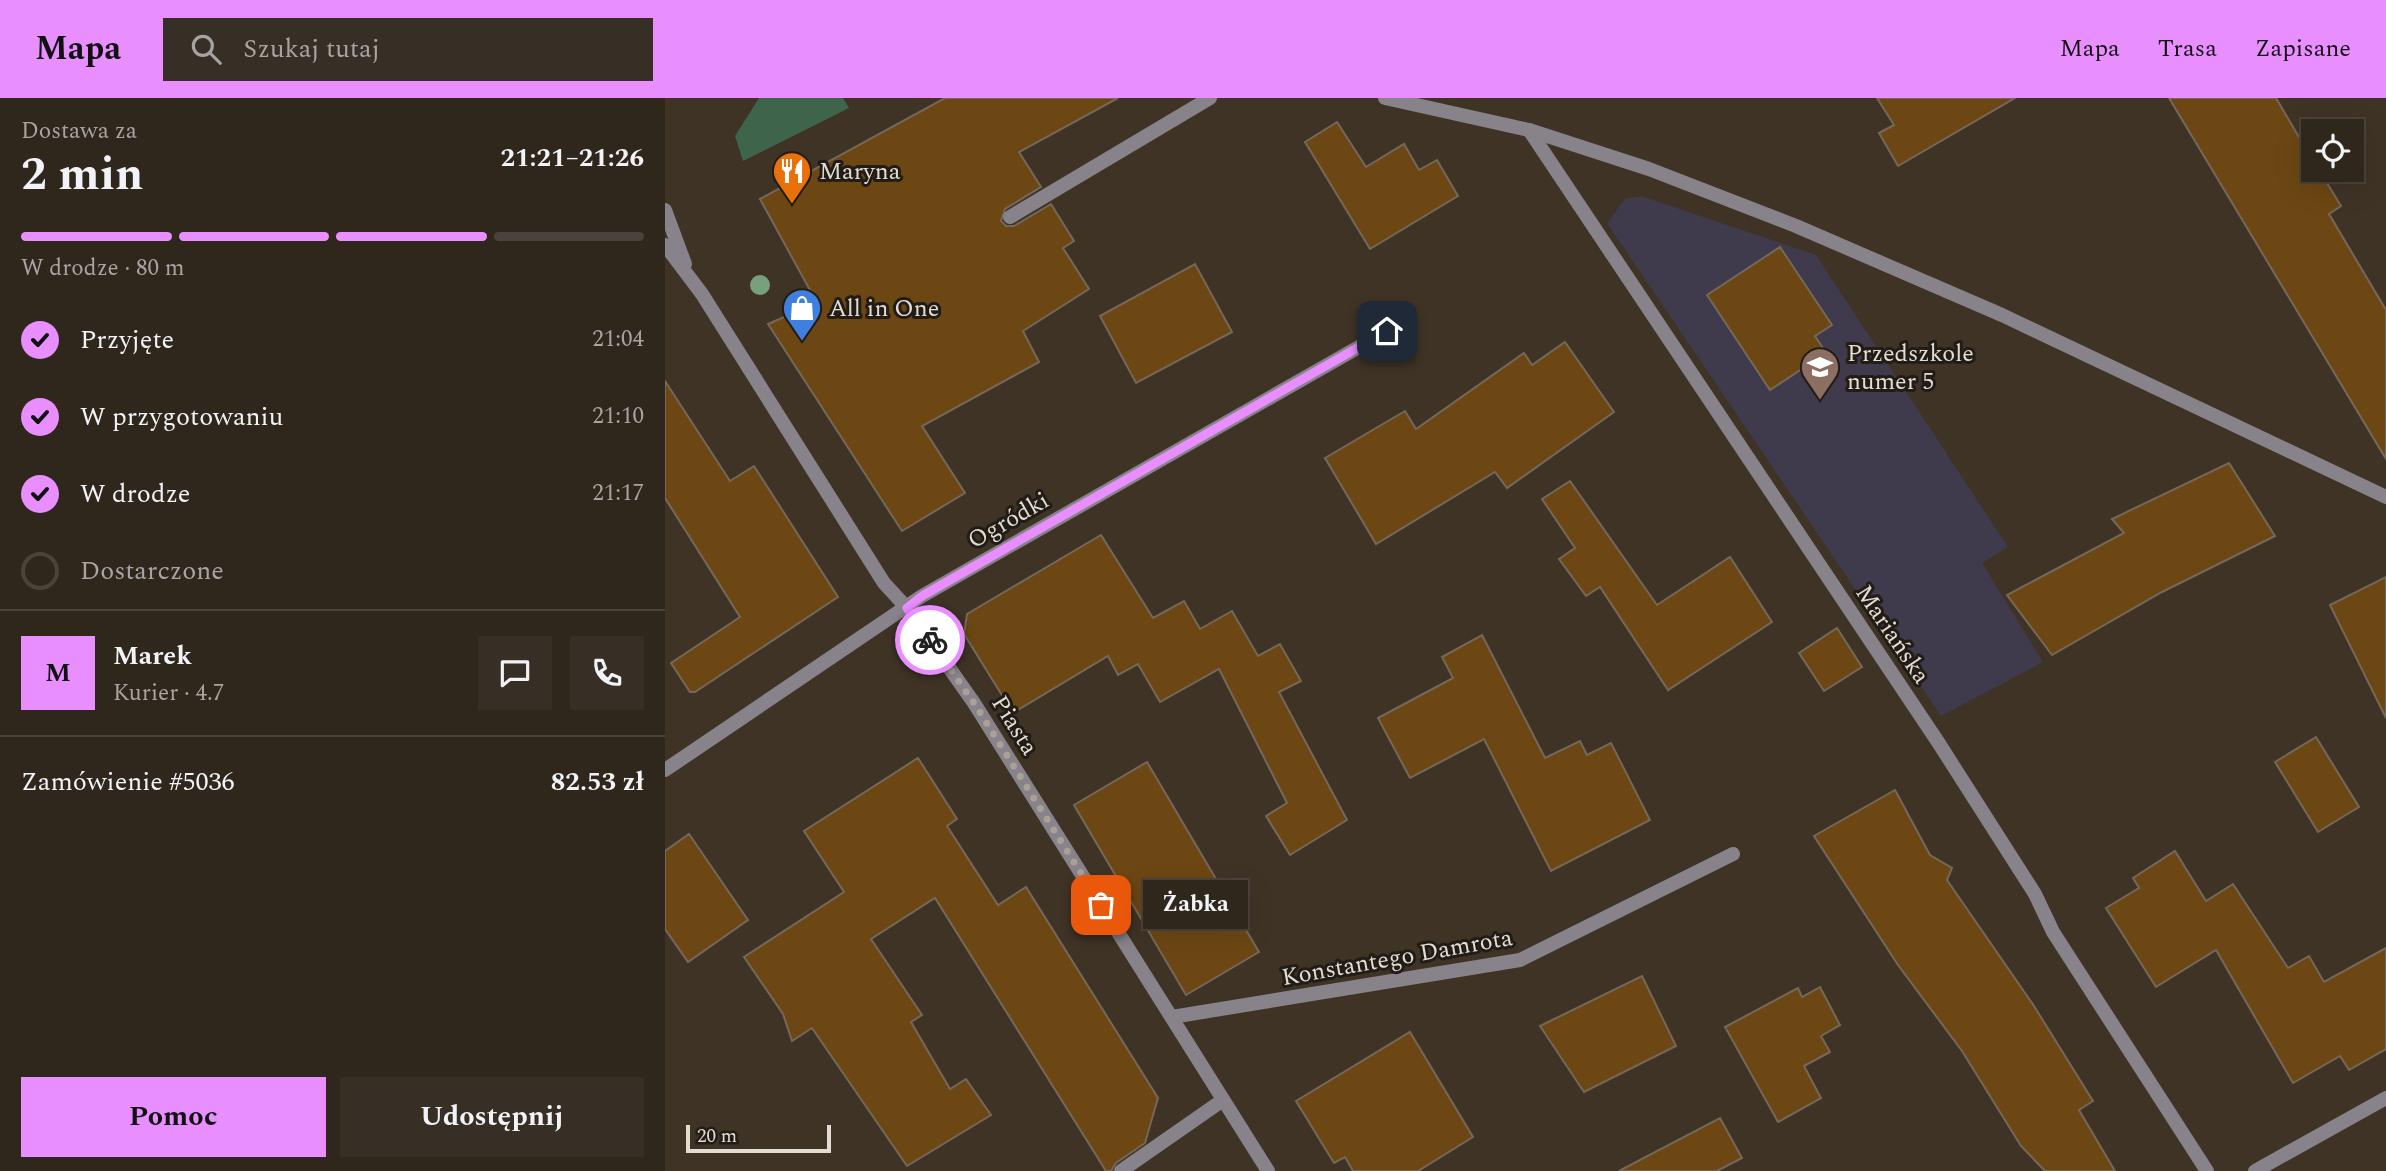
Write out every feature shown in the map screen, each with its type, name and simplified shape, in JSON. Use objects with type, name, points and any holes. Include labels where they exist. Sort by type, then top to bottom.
[{"type":"street","points":[[1010,217],[1210,98]]},
{"type":"street","points":[[1385,98],[1529,130],[1649,170],[1796,226],[2003,315],[2386,498]]},
{"type":"street","name":"Mariańska","points":[[1529,130],[1938,742],[2035,894],[2053,932],[2207,1171]]},
{"type":"street","name":"Piasta","points":[[665,210],[690,275]]},
{"type":"street","name":"Piasta","points":[[665,245],[690,275],[884,583],[907,608],[974,703],[1268,1171]]},
{"type":"street","name":"Ogródki","points":[[665,770],[922,596],[1387,331]]},
{"type":"street","name":"Konstantego Damrota","points":[[1172,1017],[1520,960],[1733,853]]},
{"type":"street","points":[[2255,1171],[2386,1098]]},
{"type":"street","points":[[1121,1171],[1223,1100]]},
{"type":"shaded area","name":"Przedszkole numer 5","points":[[1641,196],[1816,255],[2008,547],[1982,563],[2043,662],[1941,716],[1607,223],[1625,199]]},
{"type":"green space","points":[[759,98],[843,98],[849,108],[743,161],[735,136]]},
{"type":"building","points":[[945,98],[1118,98],[1019,152],[1041,187],[1005,209],[1001,221],[1006,226],[1014,226],[1051,204],[1074,241],[1063,248],[1089,289],[1023,331],[1039,362],[922,426],[965,493],[902,531],[768,324],[817,303],[760,199]]},
{"type":"building","points":[[1877,98],[2015,98],[1898,166],[1879,133],[1894,125]]},
{"type":"building","points":[[2169,98],[2276,98],[2301,141],[2301,182],[2326,182],[2341,206],[2329,214],[2386,310],[2386,459]]},
{"type":"building","points":[[1337,122],[1366,167],[1404,144],[1419,170],[1437,160],[1458,196],[1370,249],[1305,142]]},
{"type":"building","points":[[1780,247],[1832,325],[1815,336],[1826,353],[1770,390],[1707,295]]},
{"type":"building","points":[[1195,264],[1232,332],[1136,383],[1100,316]]},
{"type":"building","points":[[1565,342],[1614,412],[1507,488],[1495,472],[1376,544],[1325,458],[1405,411],[1416,429],[1524,353],[1532,365]]},
{"type":"building","points":[[665,381],[730,481],[754,466],[838,597],[695,692],[690,692],[671,663],[740,617],[665,498]]},
{"type":"building","points":[[2229,463],[2275,536],[2162,592],[2052,655],[2007,595],[2124,533],[2112,519]]},
{"type":"building","points":[[1570,481],[1657,605],[1730,557],[1772,622],[1668,690],[1600,587],[1586,596],[1559,559],[1575,548],[1542,499]]},
{"type":"building","points":[[1101,535],[1153,618],[1184,601],[1200,629],[1232,611],[1258,656],[1280,644],[1301,681],[1279,692],[1347,820],[1290,855],[1266,816],[1287,803],[1219,669],[1160,702],[1138,664],[1118,675],[1108,656],[1013,713],[964,634],[967,614]]},
{"type":"building","points":[[2386,577],[2386,718],[2330,605]]},
{"type":"building","points":[[1837,628],[1862,667],[1824,691],[1799,653]]},
{"type":"building","points":[[1482,635],[1545,758],[1580,741],[1587,755],[1611,743],[1650,820],[1551,871],[1484,739],[1410,778],[1378,718],[1453,678],[1442,657]]},
{"type":"building","points":[[2316,737],[2359,807],[2318,832],[2275,762]]},
{"type":"building","points":[[918,758],[957,819],[947,826],[998,905],[1026,887],[1158,1098],[1145,1143],[1116,1163],[1111,1171],[1106,1171],[935,898],[871,939],[922,1015],[911,1022],[950,1089],[966,1079],[991,1115],[907,1166],[812,1028],[792,1041],[783,1014],[744,957],[844,892],[804,831]]},
{"type":"building","points":[[1147,762],[1259,952],[1186,995],[1074,805]]},
{"type":"building","points":[[1895,790],[1930,855],[1952,868],[1947,880],[2034,1006],[2093,1101],[2079,1110],[2115,1171],[2045,1171],[2021,1146],[1962,1051],[1898,965],[1814,836]]},
{"type":"building","points":[[689,834],[748,920],[688,962],[665,929],[665,851]]},
{"type":"building","points":[[2175,851],[2206,901],[2233,884],[2288,968],[2309,956],[2324,982],[2386,948],[2386,1049],[2349,1070],[2340,1056],[2293,1083],[2216,950],[2156,987],[2106,908],[2139,888],[2133,878]]},
{"type":"building","points":[[1642,976],[1676,1046],[1584,1092],[1540,1026]]},
{"type":"building","points":[[1820,987],[1840,1025],[1821,1036],[1830,1052],[1804,1066],[1821,1098],[1778,1122],[1725,1027],[1798,988],[1802,997]]},
{"type":"building","points":[[1410,1032],[1473,1137],[1418,1171],[1353,1171],[1345,1157],[1334,1163],[1296,1101]]},
{"type":"building","points":[[1720,1118],[1742,1158],[1717,1171],[1619,1171]]},
{"type":"way so far","points":[[930,640],[974,703],[1101,905]]},
{"type":"place","name":"Maryna","points":[[792,205]]},
{"type":"place","name":"All in One","points":[[802,342]]},
{"type":"place","name":"Przedszkole numer 5","points":[[1820,401]]},
{"type":"place","name":"Żabka","points":[[1101,905]]},
{"type":"route","points":[[930,640],[907,608],[922,596],[1387,331]]}]
